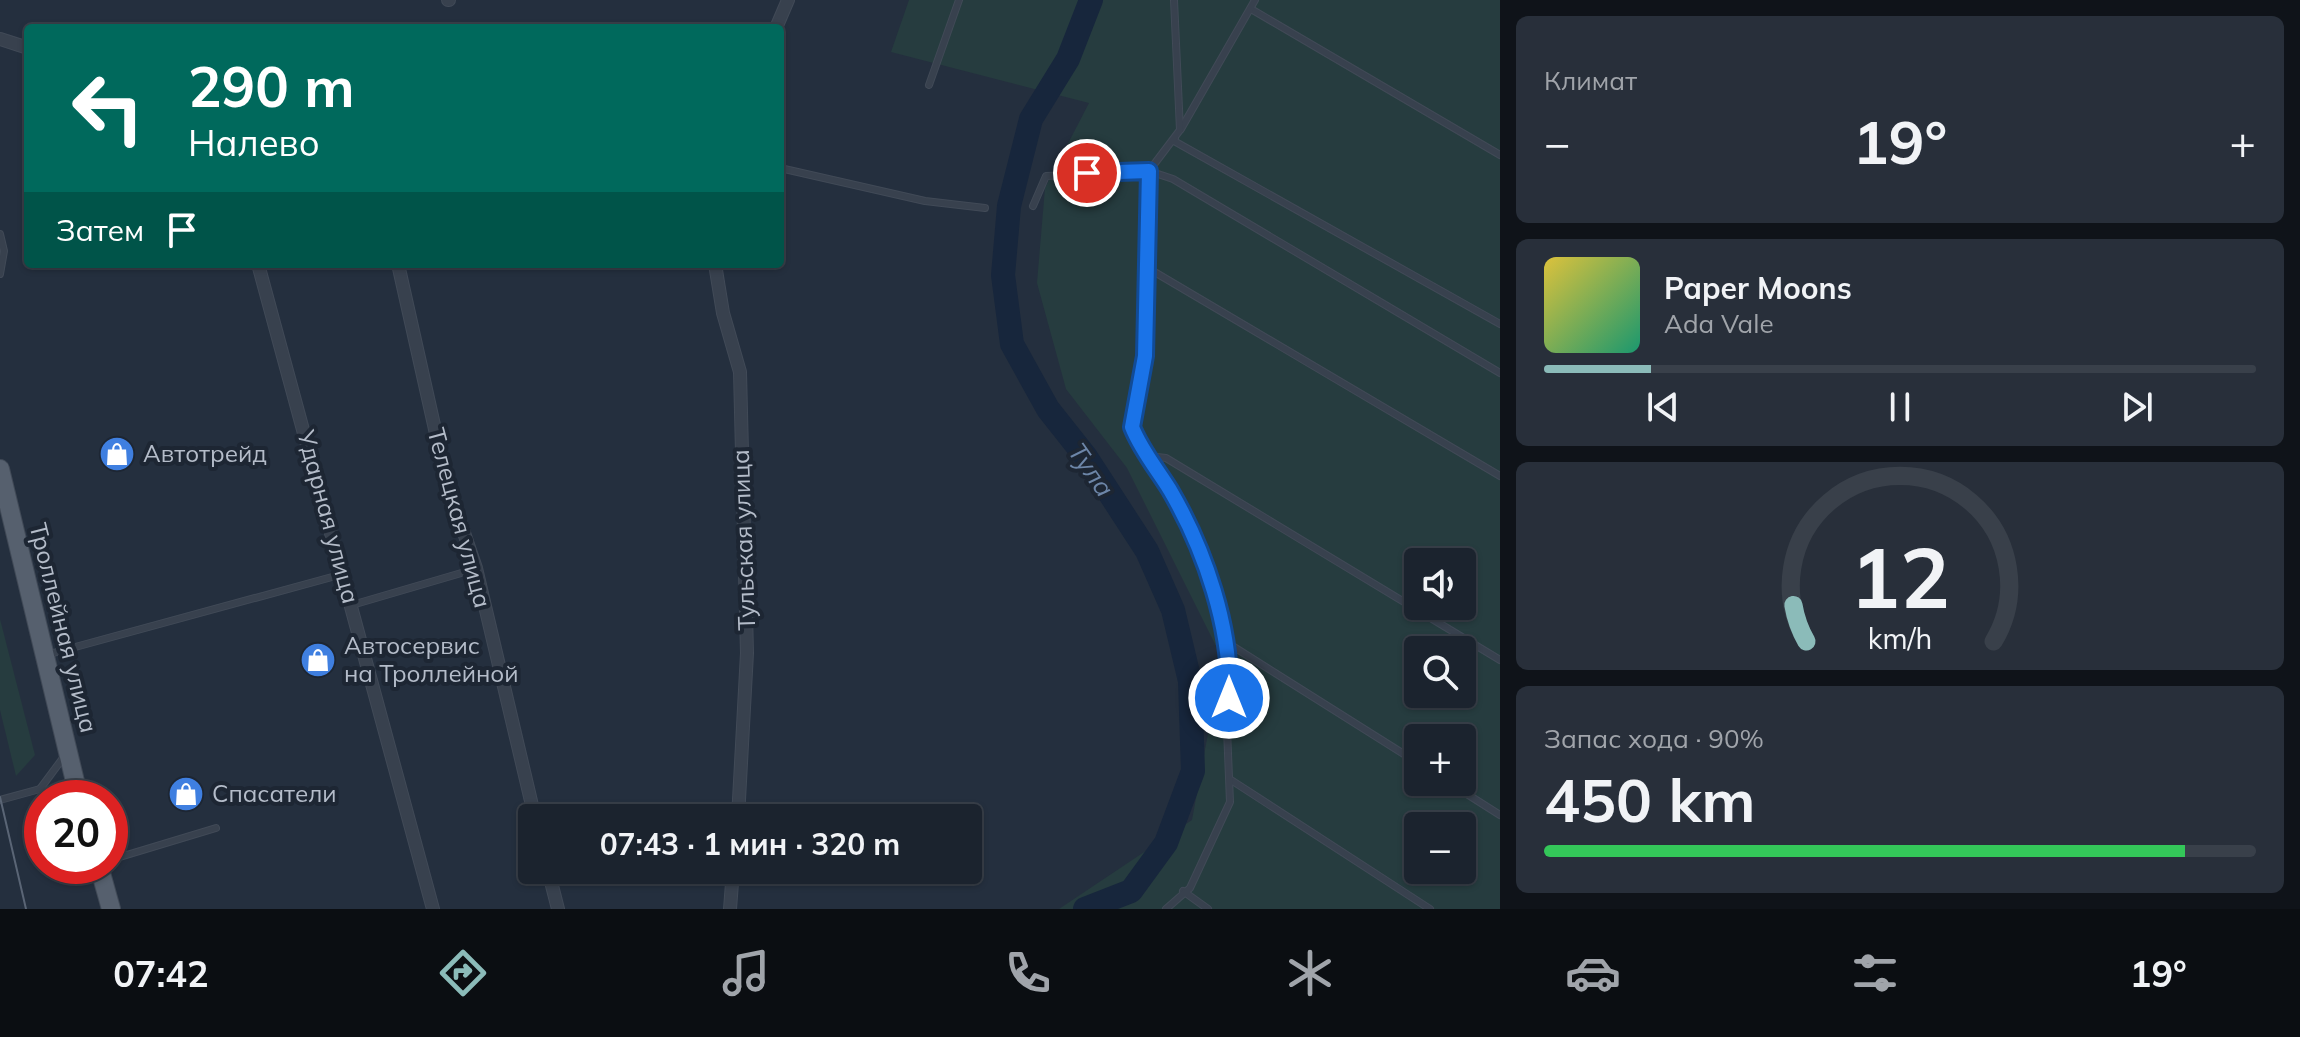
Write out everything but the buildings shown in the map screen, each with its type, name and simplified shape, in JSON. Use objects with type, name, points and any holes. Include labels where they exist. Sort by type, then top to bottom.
[{"type":"main road","name":"Троллейная улица","points":[[0,469],[75,780]]},
{"type":"main road","points":[[104,884],[111,909]]},
{"type":"street","points":[[778,24],[788,0]]},
{"type":"street","points":[[0,39],[24,47]]},
{"type":"street","name":"Ударная улица","points":[[259,268],[433,909]]},
{"type":"street","name":"Телецкая улица","points":[[399,268],[447,483],[476,568],[532,804]]},
{"type":"street","name":"Тульская улица","points":[[716,268],[723,313],[740,372],[747,653],[739,804]]},
{"type":"street","points":[[552,884],[558,909]]},
{"type":"street","points":[[730,909],[732,884]]},
{"type":"lane","points":[[929,85],[959,0]]},
{"type":"lane","points":[[1166,909],[1190,888],[1230,802],[1231,780],[1227,729],[1230,666],[1226,642],[1194,534],[1132,427],[1145,356],[1149,171],[1180,130],[1174,0]]},
{"type":"lane","points":[[1255,0],[1174,141],[1500,324]]},
{"type":"lane","points":[[1251,9],[1500,155]]},
{"type":"lane","points":[[784,169],[925,201],[985,208]]},
{"type":"lane","points":[[1033,206],[1046,176],[1149,171],[1173,179],[1500,373]]},
{"type":"lane","points":[[0,234],[4,251],[0,274]]},
{"type":"lane","points":[[1146,267],[1500,476]]},
{"type":"lane","points":[[1148,456],[1166,458],[1500,660]]},
{"type":"lane","points":[[352,605],[476,568]]},
{"type":"lane","points":[[46,655],[343,574]]},
{"type":"lane","points":[[1226,642],[1404,754]]},
{"type":"lane","points":[[47,780],[62,760],[67,745]]},
{"type":"lane","points":[[1231,780],[1430,909]]},
{"type":"lane","points":[[0,800],[24,793]]},
{"type":"lane","points":[[1470,796],[1500,815]]},
{"type":"lane","points":[[128,855],[216,828]]},
{"type":"lane","points":[[1183,891],[1208,909]]},
{"type":"green space","points":[[909,0],[1500,0],[1500,909],[1059,909],[1192,820],[1222,658],[1127,468],[1066,389],[1037,283],[1045,188],[1089,103],[891,52]]},
{"type":"green space","points":[[0,619],[35,755],[16,776],[0,710]]},
{"type":"waterway","name":"Тула","points":[[1085,909],[1131,891],[1166,843],[1193,771],[1190,681],[1173,610],[1147,551],[1086,457],[1048,409],[1012,344],[1003,275],[1009,206],[1031,119],[1068,59],[1091,0]]},
{"type":"tram line","points":[[0,797],[26,909]]},
{"type":"place","name":"Автотрейд","points":[[117,454]]},
{"type":"place","name":"Автосервис на Троллейной","points":[[318,660]]},
{"type":"place","name":"Спасатели","points":[[186,794]]},
{"type":"route","points":[[1087,173],[1149,171],[1145,356],[1132,427],[1194,534],[1226,642],[1230,666],[1229,698]]}]
